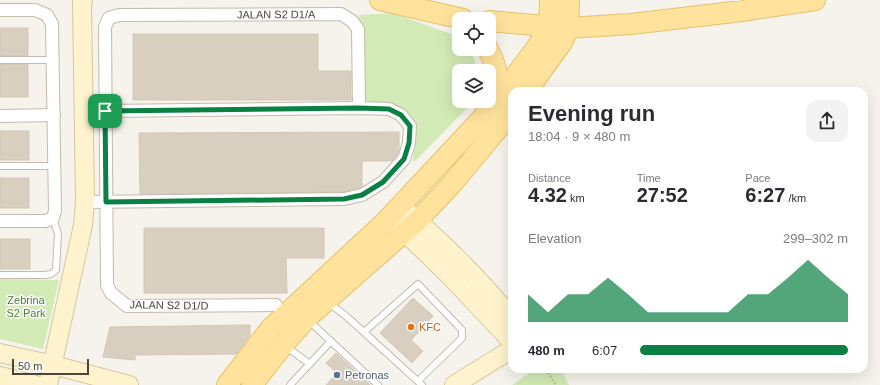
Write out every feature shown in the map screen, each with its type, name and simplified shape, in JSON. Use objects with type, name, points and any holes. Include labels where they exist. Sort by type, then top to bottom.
[{"type":"main road","points":[[380,0],[452,17]]},
{"type":"main road","points":[[227,385],[272,328],[395,212],[488,112],[537,47],[549,26],[550,0]]},
{"type":"main road","points":[[530,87],[559,48],[568,28],[569,0]]},
{"type":"main road","points":[[496,22],[568,28],[631,24],[742,11],[816,0]]},
{"type":"main road","points":[[488,112],[497,81],[495,63],[492,56]]},
{"type":"main road","points":[[252,385],[284,344],[307,318],[411,227],[451,185],[508,117]]},
{"type":"street","points":[[48,385],[83,225],[85,202],[82,1]]},
{"type":"street","points":[[0,10],[35,10],[47,16],[52,24],[55,211],[53,218],[46,221],[0,221]]},
{"type":"street","name":"JALAN S2 D1/A","points":[[110,18],[119,15],[341,14],[352,21],[358,29],[359,108]]},
{"type":"street","name":"JALAN S2 D1/D","points":[[110,18],[105,27],[105,111],[107,285],[111,293],[127,306],[276,305]]},
{"type":"street","points":[[85,202],[344,199],[362,195],[383,182],[404,159],[409,143],[410,126],[401,115],[389,109],[359,108],[105,111]]},
{"type":"street","points":[[0,116],[54,115]]},
{"type":"street","points":[[395,212],[494,296],[508,314]]},
{"type":"street","points":[[411,227],[449,275],[508,338]]},
{"type":"street","points":[[454,385],[508,351]]},
{"type":"street","points":[[0,353],[129,385]]},
{"type":"street","points":[[0,376],[36,385]]},
{"type":"lane","points":[[0,60],[53,60]]},
{"type":"lane","points":[[0,166],[54,166]]},
{"type":"lane","points":[[0,275],[46,275],[52,274],[56,270],[58,234],[53,218]]},
{"type":"lane","points":[[327,301],[364,332],[420,383],[462,338],[462,330],[418,284],[364,332]]},
{"type":"lane","points":[[307,318],[378,385]]},
{"type":"lane","points":[[290,385],[331,341]]},
{"type":"lane","points":[[284,344],[310,364]]},
{"type":"path","points":[[548,373],[556,385]]},
{"type":"green space","points":[[393,13],[452,34],[452,56],[473,56],[476,64],[452,64],[452,108],[467,108],[413,163],[415,137],[412,120],[408,113],[403,108],[394,105],[362,102],[359,15]]},
{"type":"green space","name":"Zebrina S2 Park","points":[[0,279],[59,280],[43,349],[0,339]]},
{"type":"green space","points":[[530,373],[563,373],[569,385],[512,385]]},
{"type":"building","points":[[0,28],[28,28],[28,56],[0,56]]},
{"type":"building","points":[[133,34],[318,34],[318,71],[351,71],[351,100],[133,100]]},
{"type":"building","points":[[0,64],[28,64],[28,97],[0,97]]},
{"type":"building","points":[[0,131],[29,131],[29,160],[0,160]]},
{"type":"building","points":[[399,132],[399,151],[392,161],[362,161],[362,186],[343,192],[140,194],[139,133]]},
{"type":"building","points":[[0,178],[29,178],[29,208],[0,208]]},
{"type":"building","points":[[144,228],[324,228],[324,258],[286,258],[287,293],[144,293]]},
{"type":"building","points":[[0,239],[30,239],[30,269],[0,269]]},
{"type":"building","points":[[413,298],[433,316],[411,340],[423,351],[412,363],[380,333]]},
{"type":"building","points":[[250,325],[250,336],[236,354],[135,355],[135,360],[103,357],[110,327]]},
{"type":"building","points":[[336,353],[370,385],[326,385],[337,373],[326,363]]},
{"type":"place","name":"KFC","points":[[411,327]]},
{"type":"place","name":"Petronas","points":[[337,375]]},
{"type":"route","points":[[359,108],[389,109],[401,115],[410,126],[409,143],[404,159],[383,182],[362,195],[344,199],[106,202],[105,111],[359,108]]}]
